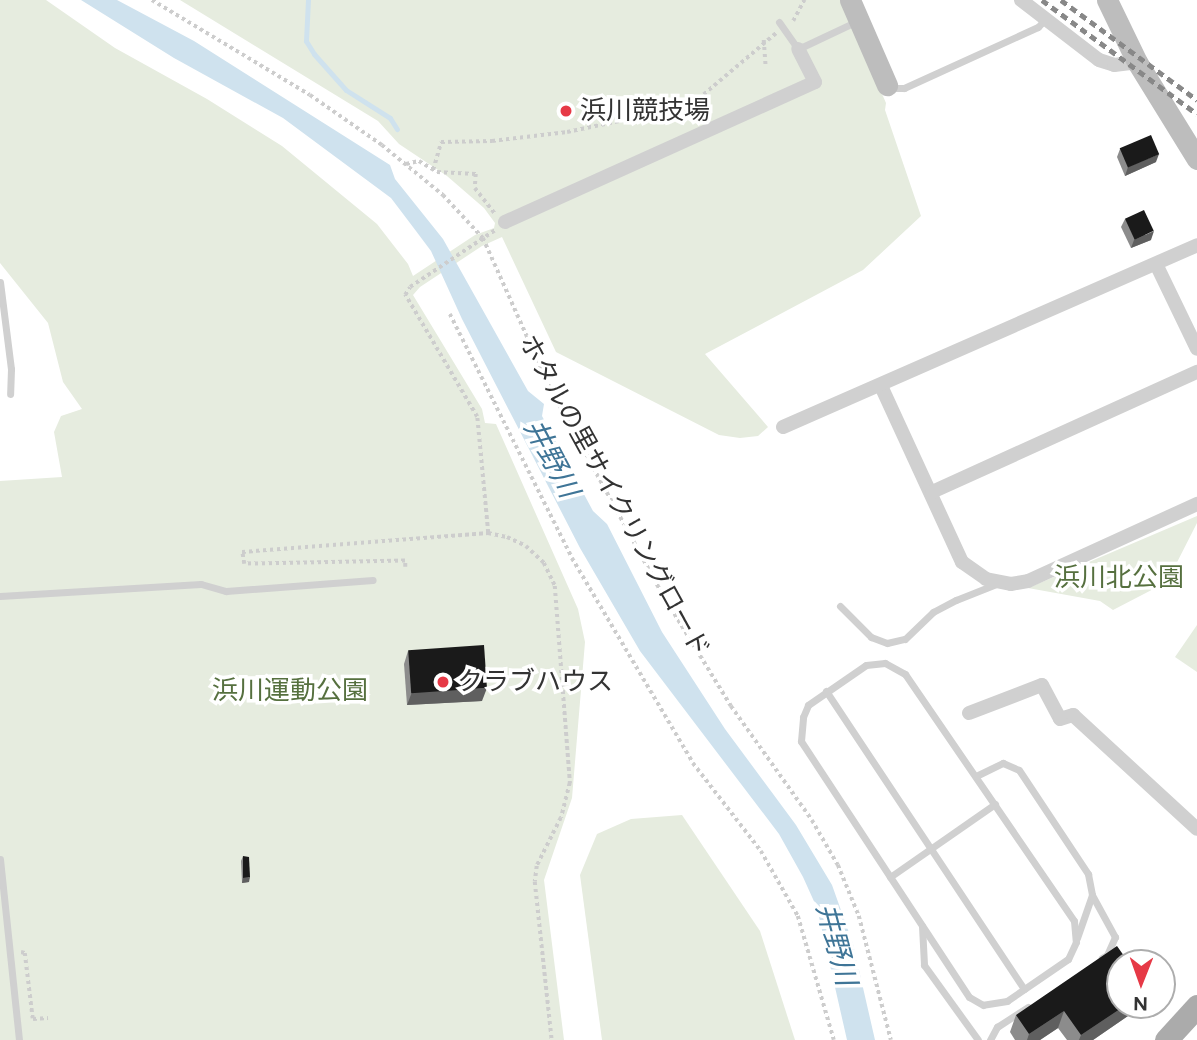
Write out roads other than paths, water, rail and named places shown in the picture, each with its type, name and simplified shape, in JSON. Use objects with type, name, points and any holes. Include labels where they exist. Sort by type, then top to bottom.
[{"type":"main road","points":[[1166,1040],[1197,1006]]},
{"type":"street","points":[[850,0],[887,85]]},
{"type":"street","points":[[1021,0],[1099,60],[1114,65],[1137,62]]},
{"type":"street","points":[[1107,0],[1137,62],[1197,159]]},
{"type":"street","points":[[505,222],[815,82],[798,49]]},
{"type":"street","points":[[783,427],[1197,245]]},
{"type":"street","points":[[1156,264],[1197,349]]},
{"type":"street","points":[[932,492],[1197,372]]},
{"type":"street","points":[[881,386],[962,562],[974,573],[999,583],[1028,581],[1197,504]]},
{"type":"street","points":[[969,713],[1042,685],[1060,719],[1073,715],[1197,829]]},
{"type":"lane","points":[[887,85],[891,89],[904,88],[1038,27],[1047,18]]},
{"type":"lane","points":[[781,26],[798,49],[859,20]]},
{"type":"lane","points":[[0,282],[4,347],[11,369],[10,394]]},
{"type":"lane","points":[[0,596],[201,584],[226,591],[373,580]]},
{"type":"lane","points":[[840,606],[871,636],[887,643],[905,639],[933,612],[999,583]]},
{"type":"lane","points":[[1076,942],[1074,921],[905,674],[885,663],[866,665],[808,705],[803,717],[801,741],[969,998],[983,1004],[996,1005],[1068,959],[1076,942],[1092,895]]},
{"type":"lane","points":[[826,691],[1024,989]]},
{"type":"lane","points":[[976,776],[1003,763],[1019,770],[1088,874],[1092,895],[1115,937],[1107,955],[1096,962]]},
{"type":"lane","points":[[890,877],[995,804]]},
{"type":"lane","points":[[0,859],[19,1040]]},
{"type":"lane","points":[[922,925],[924,965],[978,1040]]},
{"type":"lane","points":[[990,1040],[997,1027],[1041,998]]},
{"type":"water","name":"井野川","points":[[81,0],[117,0],[194,41],[390,165],[395,179],[443,239],[528,391],[544,404],[542,416],[593,511],[607,524],[662,632],[725,729],[796,825],[832,885],[853,944],[875,1040],[847,1040],[817,908],[803,877],[779,834],[640,651],[580,548],[462,319],[431,251],[391,198],[283,118],[174,58]]},
{"type":"waterway","points":[[308,0],[306,41],[314,54],[346,90],[390,118],[397,129]]},
{"type":"railway","points":[[1042,0],[1197,114]]},
{"type":"railway","points":[[1061,0],[1197,100]]},
{"type":"place","name":"浜川競技場","points":[[566,111]]},
{"type":"place","name":"クラブハウス","points":[[443,682]]},
{"type":"park label","name":"浜川北公園","points":[[1119,578]]},
{"type":"park label","name":"浜川運動公園","points":[[290,691]]}]
